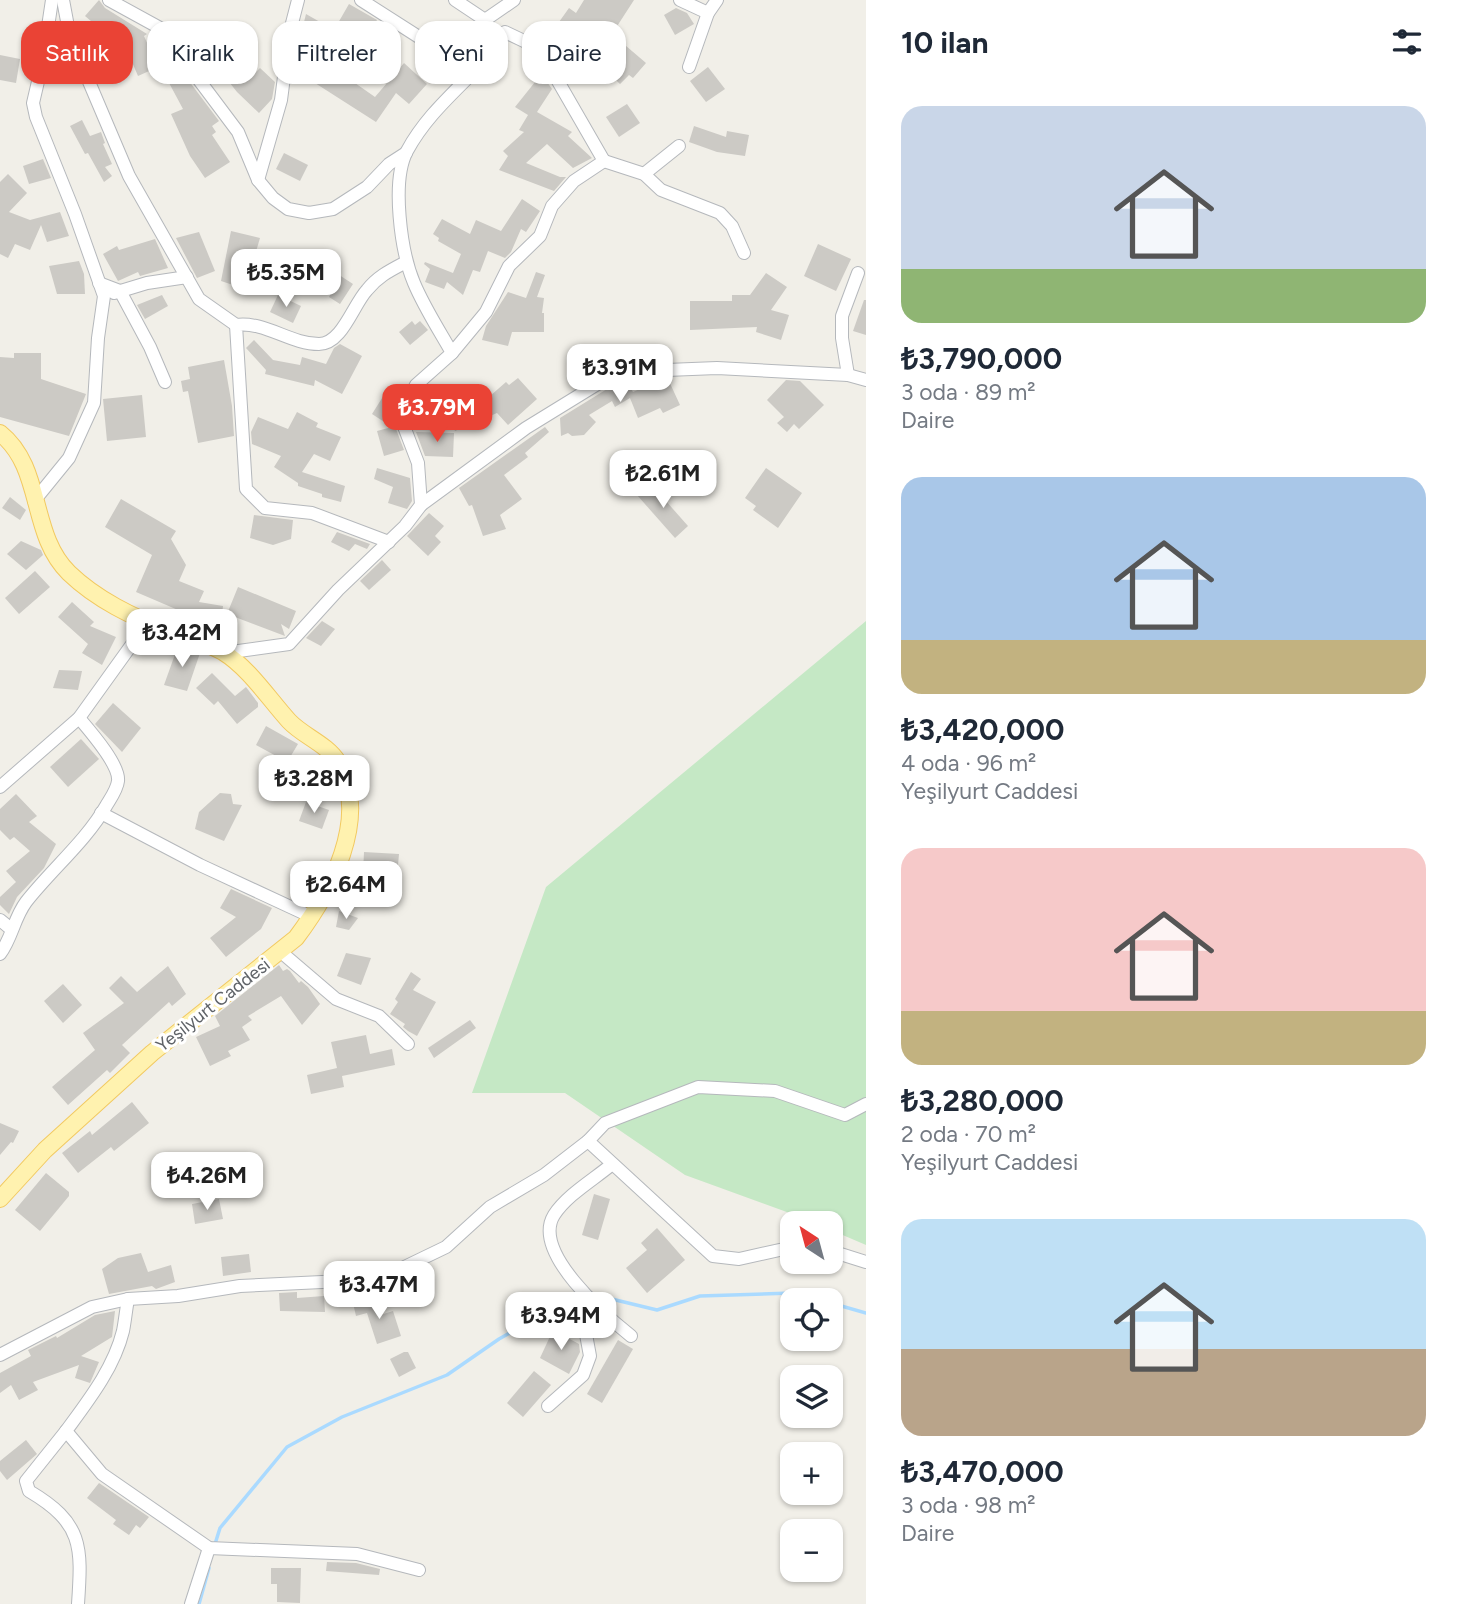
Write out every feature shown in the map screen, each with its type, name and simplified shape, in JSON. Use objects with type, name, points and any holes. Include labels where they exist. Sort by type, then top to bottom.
[{"type":"main road","name":"Yeşilyurt Caddesi","points":[[0,433],[23,460],[48,545],[69,573],[111,605],[224,653],[236,662],[293,725],[337,760],[344,775],[350,815],[347,838],[312,917],[281,951],[152,1053],[45,1150],[0,1199]]},
{"type":"street","points":[[34,501],[69,458],[94,403],[102,290],[33,103],[52,0]]},
{"type":"street","points":[[63,0],[70,37],[129,176],[199,299],[236,325],[248,323],[298,342],[322,345],[334,340],[365,291],[381,275],[406,262]]},
{"type":"street","points":[[109,0],[160,28],[167,36],[238,132],[258,180],[273,198],[288,209],[309,214],[333,209],[367,187],[389,164],[406,153],[430,118],[460,84]]},
{"type":"street","points":[[258,180],[281,100],[290,32],[298,0]]},
{"type":"street","points":[[361,0],[415,35]]},
{"type":"street","points":[[456,0],[485,20],[514,0]]},
{"type":"street","points":[[680,0],[708,13]]},
{"type":"street","points":[[689,67],[708,13],[717,0]]},
{"type":"street","points":[[508,33],[526,42],[555,76],[604,161],[645,174],[661,190],[720,213],[732,226],[744,253]]},
{"type":"street","points":[[645,174],[679,146]]},
{"type":"street","points":[[406,153],[399,192],[406,262],[414,284],[452,353]]},
{"type":"street","points":[[421,505],[418,463],[400,416],[416,385],[452,353],[486,312],[509,267],[540,236],[552,205],[574,181],[604,161]]},
{"type":"street","points":[[848,376],[842,338],[842,316],[858,272]]},
{"type":"street","points":[[102,290],[120,291],[147,283],[187,277]]},
{"type":"street","points":[[120,291],[165,382]]},
{"type":"street","points":[[236,325],[246,489],[265,508],[312,513],[389,542]]},
{"type":"street","points":[[224,653],[289,644],[338,590],[389,542],[421,505],[526,428],[617,372],[717,368],[848,376],[866,380]]},
{"type":"street","points":[[0,787],[79,718],[148,622]]},
{"type":"street","points":[[0,954],[10,941],[11,929],[24,905],[101,813],[118,779],[106,748],[79,718]]},
{"type":"street","points":[[101,813],[200,865],[312,917]]},
{"type":"street","points":[[0,920],[11,929]]},
{"type":"street","points":[[281,951],[336,999],[379,1016],[408,1044]]},
{"type":"street","points":[[0,1355],[83,1311],[128,1299],[178,1296],[240,1286],[343,1281],[388,1275],[446,1247],[490,1207],[544,1175],[588,1141],[605,1123],[698,1087],[775,1091],[845,1115],[866,1104]]},
{"type":"street","points":[[588,1141],[713,1256],[739,1259],[780,1250]]},
{"type":"street","points":[[611,1165],[571,1196],[553,1217],[550,1236],[567,1275],[597,1310],[631,1336]]},
{"type":"street","points":[[844,1255],[866,1262]]},
{"type":"street","points":[[78,1604],[80,1564],[75,1533],[54,1506],[29,1491],[26,1481],[93,1395],[123,1332],[128,1299]]},
{"type":"street","points":[[548,1406],[583,1375],[590,1356],[585,1329],[597,1310]]},
{"type":"street","points":[[66,1431],[102,1474],[213,1548],[357,1554],[419,1570]]},
{"type":"street","points":[[191,1604],[213,1548]]},
{"type":"green space","points":[[866,621],[866,1245],[844,1236],[844,1211],[784,1211],[685,1175],[565,1093],[472,1093],[546,887]]},
{"type":"building","points":[[99,0],[105,8],[126,21],[91,21],[85,16]]},
{"type":"building","points":[[584,0],[634,0],[620,21],[560,21],[569,8],[576,13]]},
{"type":"building","points":[[349,4],[377,20],[376,21],[339,21]]},
{"type":"building","points":[[676,8],[687,13],[694,24],[675,35],[664,15]]},
{"type":"building","points":[[306,14],[318,21],[304,21]]},
{"type":"building","points":[[133,25],[147,34],[144,36],[147,43],[147,72],[138,76],[133,64]]},
{"type":"building","points":[[626,46],[646,63],[633,78],[629,75],[626,78]]},
{"type":"building","points":[[0,55],[20,59],[16,83],[0,80]]},
{"type":"building","points":[[404,63],[415,73],[415,84],[427,84],[409,104],[396,93],[376,122],[317,84],[356,84],[375,97],[386,84],[401,84],[401,67]]},
{"type":"building","points":[[708,67],[725,89],[706,102],[690,81]]},
{"type":"building","points":[[260,68],[275,84],[272,99],[259,113],[231,84],[258,84]]},
{"type":"building","points":[[170,84],[191,84],[219,121],[212,126],[216,132],[212,135],[230,162],[205,178],[190,156],[171,114],[183,109]]},
{"type":"building","points":[[533,84],[548,84],[552,89],[537,112],[572,132],[568,136],[592,158],[573,168],[547,144],[526,163],[566,177],[554,191],[499,170],[508,156],[503,151],[524,132],[519,130],[528,115],[515,107]]},
{"type":"building","points":[[627,104],[640,123],[619,137],[606,117]]},
{"type":"building","points":[[82,120],[90,136],[101,132],[105,143],[103,144],[112,164],[105,167],[112,176],[104,182],[70,126]]},
{"type":"building","points":[[694,126],[726,137],[727,131],[749,135],[745,156],[717,152],[689,142]]},
{"type":"building","points":[[284,153],[308,165],[300,181],[276,169]]},
{"type":"building","points":[[43,159],[51,178],[29,184],[23,166]]},
{"type":"building","points":[[8,174],[27,193],[9,212],[30,220],[60,212],[69,236],[47,242],[41,225],[30,250],[15,244],[8,258],[0,254],[0,182]]},
{"type":"building","points":[[522,199],[540,211],[526,232],[521,229],[511,252],[505,258],[488,251],[480,272],[473,270],[463,295],[447,282],[444,289],[425,282],[430,269],[425,262],[453,273],[461,254],[438,241],[439,238],[433,234],[442,219],[470,234],[476,220],[501,231]]},
{"type":"building","points":[[231,231],[260,238],[245,289],[221,281]]},
{"type":"building","points":[[199,232],[215,271],[197,278],[176,238]]},
{"type":"building","points":[[155,239],[168,268],[140,276],[138,272],[118,281],[103,254],[117,246],[119,250]]},
{"type":"building","points":[[818,244],[851,259],[836,291],[804,276]]},
{"type":"building","points":[[79,261],[84,274],[85,294],[57,294],[49,266]]},
{"type":"building","points":[[327,267],[353,284],[340,304],[329,297],[331,293],[317,283]]},
{"type":"building","points":[[536,272],[545,275],[537,297],[544,298],[544,332],[512,332],[508,346],[482,340],[486,326],[508,292],[526,298]]},
{"type":"building","points":[[766,273],[787,287],[771,310],[789,315],[781,340],[756,332],[757,327],[690,330],[690,301],[732,301],[732,295],[750,295]]},
{"type":"building","points":[[162,295],[168,306],[145,319],[137,305]]},
{"type":"building","points":[[278,295],[301,306],[293,323],[270,312]]},
{"type":"building","points":[[866,300],[866,335],[853,331]]},
{"type":"building","points":[[412,321],[415,325],[420,321],[428,330],[410,345],[399,332]]},
{"type":"building","points":[[254,340],[273,360],[300,365],[302,357],[326,364],[334,348],[340,344],[362,356],[342,394],[315,380],[314,386],[265,374],[266,370],[246,348]]},
{"type":"building","points":[[14,353],[41,353],[41,379],[86,394],[69,436],[0,417],[0,357],[14,358]]},
{"type":"building","points":[[224,360],[234,436],[198,443],[188,391],[183,392],[181,381],[190,379],[188,367]]},
{"type":"building","points":[[518,378],[537,399],[508,425],[497,413],[455,431],[449,417],[453,415],[449,406],[479,394],[482,403],[506,382],[509,385]]},
{"type":"building","points":[[668,379],[680,405],[663,413],[660,408],[638,418],[630,398],[615,407],[612,401],[589,415],[596,422],[584,435],[572,436],[568,433],[561,436],[560,418],[620,381],[626,380],[633,392]]},
{"type":"building","points":[[786,380],[800,381],[824,405],[799,429],[794,424],[787,432],[777,423],[784,417],[767,400]]},
{"type":"building","points":[[142,395],[146,437],[107,441],[103,399]]},
{"type":"building","points":[[384,395],[397,402],[391,416],[404,450],[384,456],[377,431],[392,427],[372,414]]},
{"type":"building","points":[[297,412],[318,423],[316,427],[341,437],[330,461],[314,454],[302,472],[345,486],[341,502],[298,486],[298,483],[274,467],[281,456],[252,444],[251,432],[258,417],[288,429]]},
{"type":"building","points":[[545,427],[549,432],[525,453],[528,457],[504,475],[522,499],[500,515],[506,529],[483,536],[472,505],[469,506],[459,488]]},
{"type":"building","points":[[416,432],[454,433],[453,457],[425,456]]},
{"type":"building","points":[[377,468],[410,478],[412,501],[407,509],[388,503],[393,487],[374,479]]},
{"type":"building","points":[[766,468],[802,493],[778,528],[753,510],[756,506],[745,498]]},
{"type":"building","points":[[650,483],[688,526],[675,538],[637,495]]},
{"type":"building","points":[[10,497],[26,510],[20,520],[2,508]]},
{"type":"building","points":[[121,499],[176,531],[171,539],[186,565],[179,581],[204,591],[199,602],[223,606],[221,625],[199,622],[199,619],[136,592],[152,555],[105,527]]},
{"type":"building","points":[[429,513],[444,526],[435,536],[441,542],[428,556],[407,536]]},
{"type":"building","points":[[254,515],[293,520],[291,539],[273,545],[250,538]]},
{"type":"building","points":[[337,532],[370,544],[367,549],[355,544],[349,551],[331,542]]},
{"type":"building","points":[[21,541],[41,550],[43,555],[26,570],[7,554]]},
{"type":"building","points":[[382,560],[391,570],[369,590],[360,581]]},
{"type":"building","points":[[35,571],[50,587],[19,614],[5,598]]},
{"type":"building","points":[[238,587],[296,611],[289,629],[281,624],[285,636],[227,614]]},
{"type":"building","points":[[72,602],[94,622],[90,626],[116,637],[102,665],[82,653],[88,644],[58,617]]},
{"type":"building","points":[[322,621],[335,629],[321,646],[306,638]]},
{"type":"building","points":[[178,646],[200,653],[187,691],[164,685]]},
{"type":"building","points":[[59,670],[82,671],[78,690],[53,688]]},
{"type":"building","points":[[212,673],[235,696],[246,687],[258,707],[237,724],[218,701],[214,705],[196,688]]},
{"type":"building","points":[[113,703],[141,728],[122,752],[95,724]]},
{"type":"building","points":[[266,726],[298,744],[289,759],[295,763],[277,788],[263,778],[278,757],[256,745]]},
{"type":"building","points":[[81,739],[99,759],[68,787],[50,767]]},
{"type":"building","points":[[220,793],[231,794],[233,804],[242,805],[224,841],[195,829],[199,812]]},
{"type":"building","points":[[16,794],[37,816],[29,822],[56,844],[44,868],[17,897],[9,914],[0,905],[0,897],[16,882],[6,871],[30,851],[14,837],[10,840],[0,830],[0,809]]},
{"type":"building","points":[[306,802],[329,810],[322,829],[299,821]]},
{"type":"building","points":[[364,852],[399,854],[397,876],[363,874]]},
{"type":"building","points":[[231,889],[272,908],[261,929],[226,957],[210,938],[236,917],[220,908]]},
{"type":"building","points":[[339,911],[358,918],[349,930],[336,927]]},
{"type":"building","points":[[346,953],[371,958],[361,985],[337,976]]},
{"type":"building","points":[[279,965],[283,971],[287,969],[299,983],[301,981],[308,987],[320,1004],[302,1025],[281,996],[248,1016],[252,1020],[242,1027],[250,1040],[228,1051],[231,1056],[210,1066],[196,1037],[220,1026],[215,1016]]},
{"type":"building","points":[[168,966],[186,994],[172,1006],[169,1002],[122,1045],[130,1053],[110,1073],[107,1070],[68,1105],[52,1087],[95,1050],[83,1033],[124,1003],[109,988],[121,976],[137,992]]},
{"type":"building","points":[[411,972],[421,979],[413,990],[436,1002],[417,1036],[390,1014],[398,1002],[395,999]]},
{"type":"building","points":[[63,984],[82,1005],[63,1023],[44,1001]]},
{"type":"building","points":[[470,1020],[476,1028],[434,1058],[428,1048]]},
{"type":"building","points":[[366,1035],[370,1054],[392,1049],[395,1065],[342,1076],[344,1087],[311,1094],[307,1075],[337,1068],[331,1042]]},
{"type":"building","points":[[132,1102],[149,1123],[114,1151],[111,1147],[78,1173],[62,1153],[90,1131],[92,1135]]},
{"type":"building","points":[[0,1123],[19,1131],[13,1143],[0,1155]]},
{"type":"building","points":[[46,1173],[69,1192],[69,1196],[40,1231],[15,1210]]},
{"type":"building","points":[[594,1194],[610,1199],[598,1240],[582,1235]]},
{"type":"building","points":[[219,1199],[223,1219],[195,1224],[192,1204]]},
{"type":"building","points":[[657,1228],[685,1260],[647,1293],[626,1268],[647,1250],[641,1243]]},
{"type":"building","points":[[141,1253],[148,1272],[171,1265],[175,1282],[156,1289],[152,1286],[109,1294],[102,1269],[118,1258]]},
{"type":"building","points":[[249,1254],[251,1272],[223,1276],[221,1257]]},
{"type":"building","points":[[297,1292],[297,1298],[324,1296],[325,1312],[280,1311],[279,1293]]},
{"type":"building","points":[[374,1299],[377,1316],[393,1311],[401,1336],[377,1344],[367,1313],[356,1316],[353,1303]]},
{"type":"building","points":[[115,1311],[112,1337],[81,1356],[99,1362],[90,1383],[75,1378],[79,1365],[33,1382],[38,1390],[19,1400],[11,1385],[0,1393],[0,1373],[31,1356],[28,1350],[56,1336],[57,1338],[95,1315]]},
{"type":"building","points":[[553,1330],[579,1344],[580,1352],[569,1374],[540,1358]]},
{"type":"building","points":[[618,1340],[633,1349],[602,1403],[587,1394]]},
{"type":"building","points":[[408,1352],[416,1368],[399,1377],[390,1359]]},
{"type":"building","points":[[534,1371],[551,1385],[523,1417],[507,1403]]},
{"type":"building","points":[[26,1440],[37,1454],[7,1480],[0,1471],[0,1461]]},
{"type":"building","points":[[99,1483],[149,1517],[140,1528],[136,1525],[129,1535],[113,1524],[116,1520],[87,1498]]},
{"type":"building","points":[[327,1562],[356,1563],[380,1569],[379,1575],[326,1571]]},
{"type":"building","points":[[271,1568],[301,1568],[300,1603],[277,1602],[277,1584],[271,1584]]},
{"type":"waterway","points":[[215,1544],[220,1528],[287,1447],[342,1417],[447,1375],[499,1339],[581,1293]]},
{"type":"waterway","points":[[591,1294],[657,1310],[700,1296],[780,1293]]},
{"type":"waterway","points":[[843,1306],[866,1313]]},
{"type":"waterway","points":[[199,1604],[209,1568]]}]
